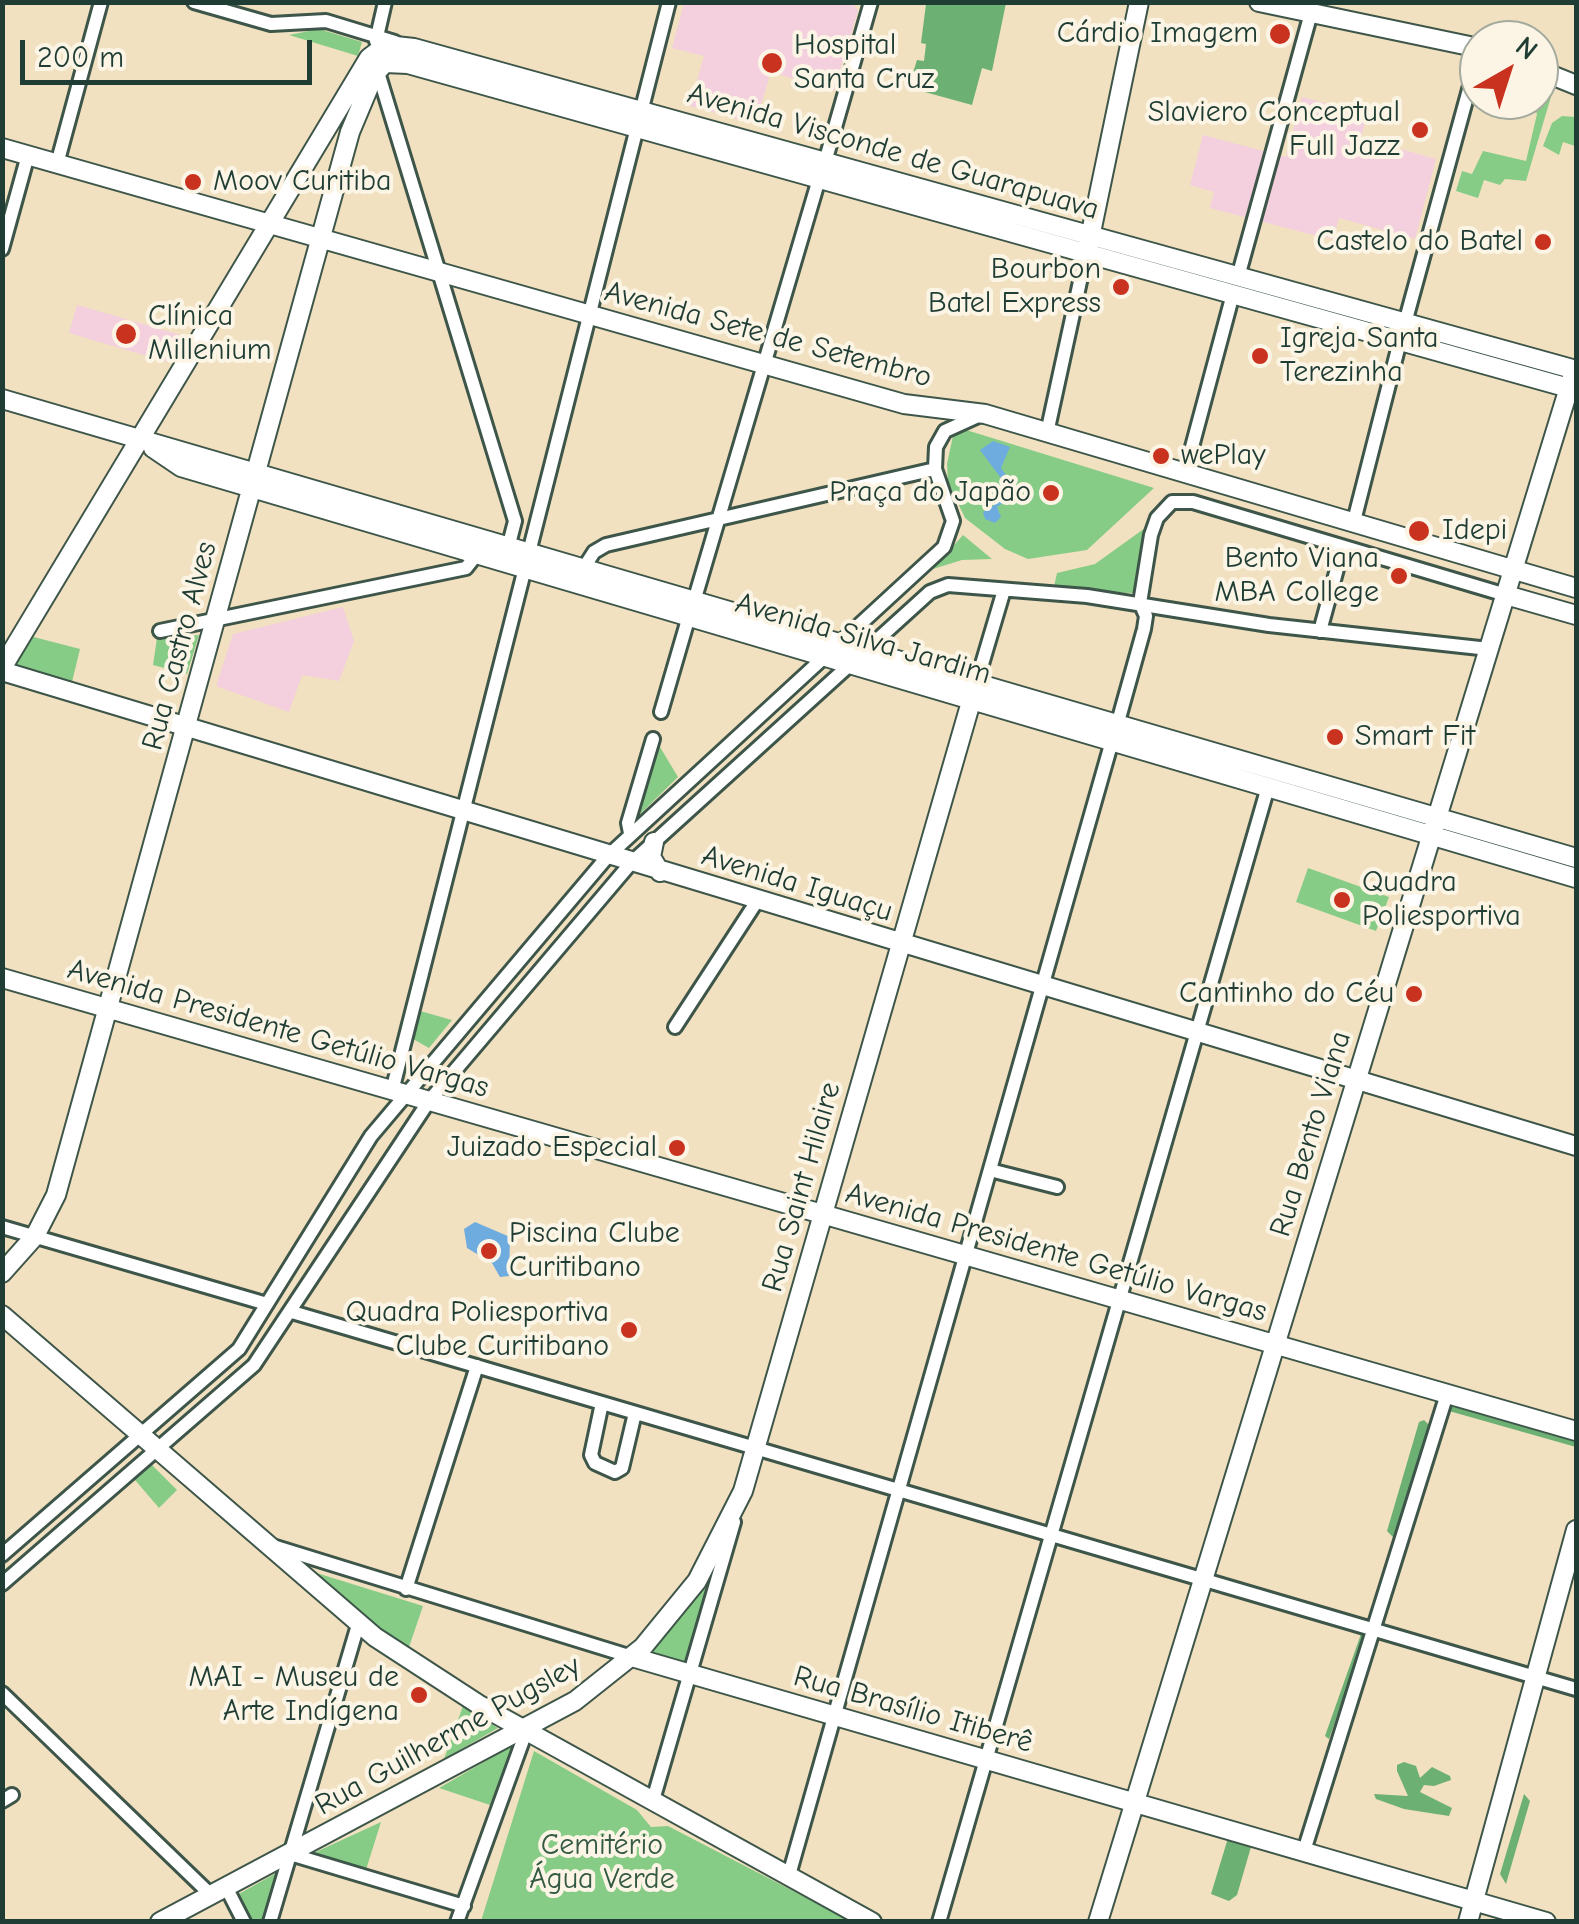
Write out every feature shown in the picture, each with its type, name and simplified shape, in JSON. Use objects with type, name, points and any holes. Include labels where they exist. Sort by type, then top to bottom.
[{"type":"main road","points":[[1088,245],[1139,2]]},
{"type":"main road","points":[[1260,2],[1459,46]]},
{"type":"main road","points":[[2,670],[269,225],[373,64],[386,45],[414,48]]},
{"type":"main road","name":"Avenida Visconde de Guarapuava","points":[[414,48],[639,120],[710,149],[822,171]]},
{"type":"main road","name":"Avenida Visconde de Guarapuava","points":[[373,64],[399,62],[639,120],[687,124],[822,171],[1088,245],[1180,280],[1235,285],[1336,304],[1449,354],[1575,376]]},
{"type":"main road","name":"Rua Castro Alves","points":[[2,1273],[35,1236],[56,1195],[373,64]]},
{"type":"main road","points":[[687,124],[710,149]]},
{"type":"main road","name":"Avenida Sete de Setembro","points":[[2,148],[904,404],[985,414],[1576,588]]},
{"type":"main road","name":"Avenida Visconde de Guarapuava","points":[[1088,245],[1156,254],[1308,315],[1402,332],[1436,331],[1575,376]]},
{"type":"main road","points":[[1156,254],[1180,280]]},
{"type":"main road","points":[[1308,315],[1336,304]]},
{"type":"main road","points":[[1436,331],[1449,354]]},
{"type":"main road","name":"Rua Bento Viana","points":[[1098,1922],[1575,376]]},
{"type":"main road","name":"Avenida Silva Jardim","points":[[2,399],[139,440],[174,464],[254,479],[509,544],[692,607],[780,623],[977,680],[1242,779],[1305,798],[1576,858]]},
{"type":"main road","name":"Avenida Silva Jardim","points":[[254,479],[477,554],[529,551],[585,566],[797,648],[971,699],[1225,754],[1348,790],[1569,875]]},
{"type":"main road","points":[[1506,594],[1576,615]]},
{"type":"main road","points":[[780,623],[797,648]]},
{"type":"main road","name":"Avenida Iguaçu","points":[[2,670],[1576,1146]]},
{"type":"main road","name":"Rua Saint Hilaire","points":[[743,1491],[977,680]]},
{"type":"main road","points":[[1225,754],[1242,779]]},
{"type":"main road","points":[[1305,798],[1348,790]]},
{"type":"main road","points":[[654,842],[651,857],[660,872]]},
{"type":"main road","points":[[1554,851],[1569,875]]},
{"type":"main road","name":"Avenida Presidente Getúlio Vargas","points":[[2,978],[1576,1431]]},
{"type":"main road","points":[[2,1316],[358,1624],[442,1682],[872,1922]]},
{"type":"main road","name":"Rua Guilherme Pugsley","points":[[160,1922],[527,1729],[592,1690],[632,1657],[697,1580],[743,1491]]},
{"type":"main road","points":[[1468,1922],[1576,1530]]},
{"type":"main road","name":"Rua Brasílio Itiberê","points":[[632,1657],[1546,1922]]},
{"type":"street","points":[[57,164],[101,2]]},
{"type":"street","name":"Avenida Visconde de Guarapuava","points":[[194,2],[271,24],[321,20],[414,48]]},
{"type":"street","points":[[386,2],[373,64],[515,520],[529,551]]},
{"type":"street","points":[[398,1092],[407,1032],[669,2]]},
{"type":"street","points":[[661,712],[872,2]]},
{"type":"street","points":[[1185,472],[1311,13]]},
{"type":"street","points":[[1354,521],[1460,120]]},
{"type":"street","points":[[2,249],[28,156]]},
{"type":"street","points":[[1048,432],[1088,245]]},
{"type":"street","points":[[2,1554],[227,1362],[398,1092],[630,833],[843,641],[950,538],[950,506],[936,468],[936,446],[945,431],[985,414]]},
{"type":"street","points":[[585,566],[594,552],[606,545],[936,468]]},
{"type":"street","points":[[788,1875],[1144,629],[1146,616],[1140,602],[1157,518],[1172,502],[1193,502],[1506,594]]},
{"type":"street","points":[[509,544],[515,520]]},
{"type":"street","points":[[1320,631],[1343,547]]},
{"type":"street","points":[[160,631],[466,568],[477,554]]},
{"type":"street","points":[[2,1584],[248,1372],[292,1312],[384,1162],[428,1101],[631,863],[939,586],[1140,602],[1320,631],[1488,650]]},
{"type":"street","name":"Rua Saint Hilaire","points":[[977,680],[1004,590]]},
{"type":"street","points":[[630,833],[628,822],[653,739]]},
{"type":"street","points":[[939,1922],[1268,787]]},
{"type":"street","points":[[675,1026],[757,901]]},
{"type":"street","points":[[407,1032],[418,1054],[434,1056]]},
{"type":"street","points":[[990,1170],[1057,1187]]},
{"type":"street","points":[[2,1227],[267,1304]]},
{"type":"street","points":[[292,1312],[1576,1689]]},
{"type":"street","points":[[406,1590],[477,1366]]},
{"type":"street","points":[[1304,1852],[1447,1394]]},
{"type":"street","points":[[602,1403],[590,1455],[595,1463],[615,1472],[622,1468],[635,1412]]},
{"type":"street","name":"Rua Saint Hilaire","points":[[654,1800],[743,1491]]},
{"type":"street","name":"Rua Brasílio Itiberê","points":[[268,1544],[406,1590],[632,1657]]},
{"type":"street","points":[[270,1922],[358,1624]]},
{"type":"street","points":[[2,1693],[218,1891],[244,1922]]},
{"type":"street","points":[[457,1922],[527,1729]]},
{"type":"street","points":[[290,1854],[464,1906]]},
{"type":"shaded area","name":"Hospital Santa Cruz","points":[[684,3],[853,3],[858,11],[834,91],[771,72],[755,124],[690,106],[704,56],[672,48]]},
{"type":"shaded area","points":[[1302,97],[1367,114],[1361,138],[1436,159],[1415,239],[1339,218],[1333,239],[1317,236],[1210,208],[1214,192],[1190,185],[1203,135],[1286,157]]},
{"type":"shaded area","name":"Clínica Millenium","points":[[77,305],[184,336],[167,362],[69,333]]},
{"type":"shaded area","points":[[343,607],[354,641],[339,681],[302,675],[289,712],[216,686],[233,634]]},
{"type":"green space","points":[[921,3],[1006,3],[992,71],[982,68],[972,105],[914,89],[918,75],[913,73],[917,60],[924,61],[926,44],[921,43],[926,4]]},
{"type":"green space","points":[[319,29],[362,42],[358,56],[289,35]]},
{"type":"green space","points":[[1576,117],[1575,146],[1563,142],[1559,155],[1543,146],[1552,123],[1559,118]]},
{"type":"green space","points":[[1536,120],[1544,120],[1526,181],[1505,179],[1500,185],[1484,180],[1478,198],[1456,191],[1462,171],[1472,174],[1483,151],[1526,161]]},
{"type":"green space","name":"Praça do Japão","points":[[963,429],[1154,488],[1087,550],[1028,559],[1005,549],[965,518],[948,482],[947,464],[954,431]]},
{"type":"green space","points":[[1145,528],[1134,593],[1053,591],[1057,573],[1095,564]]},
{"type":"green space","points":[[963,535],[992,559],[962,560],[933,569]]},
{"type":"green space","points":[[199,635],[187,674],[153,665],[157,638]]},
{"type":"green space","points":[[30,636],[80,649],[72,682],[14,665]]},
{"type":"green space","points":[[657,742],[678,777],[635,819]]},
{"type":"green space","name":"Quadra Poliesportiva","points":[[1308,868],[1389,897],[1376,931],[1296,902]]},
{"type":"green space","points":[[420,1011],[452,1020],[429,1048],[413,1039]]},
{"type":"green space","points":[[1455,1404],[1576,1439],[1576,1447],[1449,1411]]},
{"type":"green space","points":[[1424,1420],[1429,1425],[1394,1538],[1387,1531],[1419,1422]]},
{"type":"green space","points":[[152,1465],[177,1490],[159,1508],[135,1480]]},
{"type":"green space","points":[[717,1563],[688,1663],[649,1652],[687,1610]]},
{"type":"green space","points":[[307,1570],[423,1606],[408,1650],[380,1629]]},
{"type":"green space","points":[[1361,1634],[1364,1638],[1329,1739],[1325,1736]]},
{"type":"green space","points":[[463,1706],[498,1728],[444,1759]]},
{"type":"green space","points":[[513,1745],[490,1805],[439,1788]]},
{"type":"green space","name":"Cemitério Água Verde","points":[[534,1751],[637,1810],[651,1827],[668,1826],[851,1921],[481,1921]]},
{"type":"green space","points":[[1404,1762],[1416,1766],[1420,1778],[1432,1767],[1450,1776],[1451,1780],[1434,1786],[1424,1785],[1420,1792],[1452,1808],[1449,1816],[1404,1809],[1376,1799],[1374,1794],[1408,1796],[1397,1771],[1397,1765]]},
{"type":"green space","points":[[1524,1794],[1530,1801],[1506,1884],[1500,1874]]},
{"type":"green space","points":[[381,1822],[365,1873],[305,1857]]},
{"type":"green space","points":[[1228,1838],[1251,1847],[1237,1895],[1229,1901],[1211,1894]]},
{"type":"green space","points":[[280,1871],[267,1921],[252,1921],[237,1895]]},
{"type":"water","points":[[993,441],[1010,447],[1001,468],[1019,493],[997,507],[1001,517],[995,523],[985,519],[983,512],[1006,498],[1003,481],[980,450]]},
{"type":"water","name":"Piscina Clube Curitibano","points":[[475,1222],[510,1237],[509,1276],[500,1277],[492,1263],[467,1248],[464,1229]]},
{"type":"place","name":"Cárdio Imagem","points":[[1280,34]]},
{"type":"place","name":"Hospital Santa Cruz","points":[[772,63]]},
{"type":"place","name":"Slaviero Conceptual Full Jazz","points":[[1420,130]]},
{"type":"place","name":"Moov Curitiba","points":[[193,182]]},
{"type":"place","name":"Castelo do Batel","points":[[1543,242]]},
{"type":"place","name":"Bourbon Batel Express","points":[[1121,287]]},
{"type":"place","name":"Clínica Millenium","points":[[126,334]]},
{"type":"place","name":"Igreja Santa Terezinha","points":[[1260,356]]},
{"type":"place","name":"wePlay","points":[[1161,456]]},
{"type":"place","name":"Praça do Japão","points":[[1051,493]]},
{"type":"place","name":"Idepi","points":[[1419,531]]},
{"type":"place","name":"Bento Viana MBA College","points":[[1399,576]]},
{"type":"place","name":"Smart Fit","points":[[1335,737]]},
{"type":"place","name":"Quadra Poliesportiva","points":[[1342,900]]},
{"type":"place","name":"Cantinho do Céu","points":[[1414,994]]},
{"type":"place","name":"Juizado Especial","points":[[677,1148]]},
{"type":"place","name":"Piscina Clube Curitibano","points":[[489,1251]]},
{"type":"place","name":"Quadra Poliesportiva Clube Curitibano","points":[[629,1330]]},
{"type":"place","name":"MAI - Museu de Arte Indígena","points":[[419,1695]]}]
